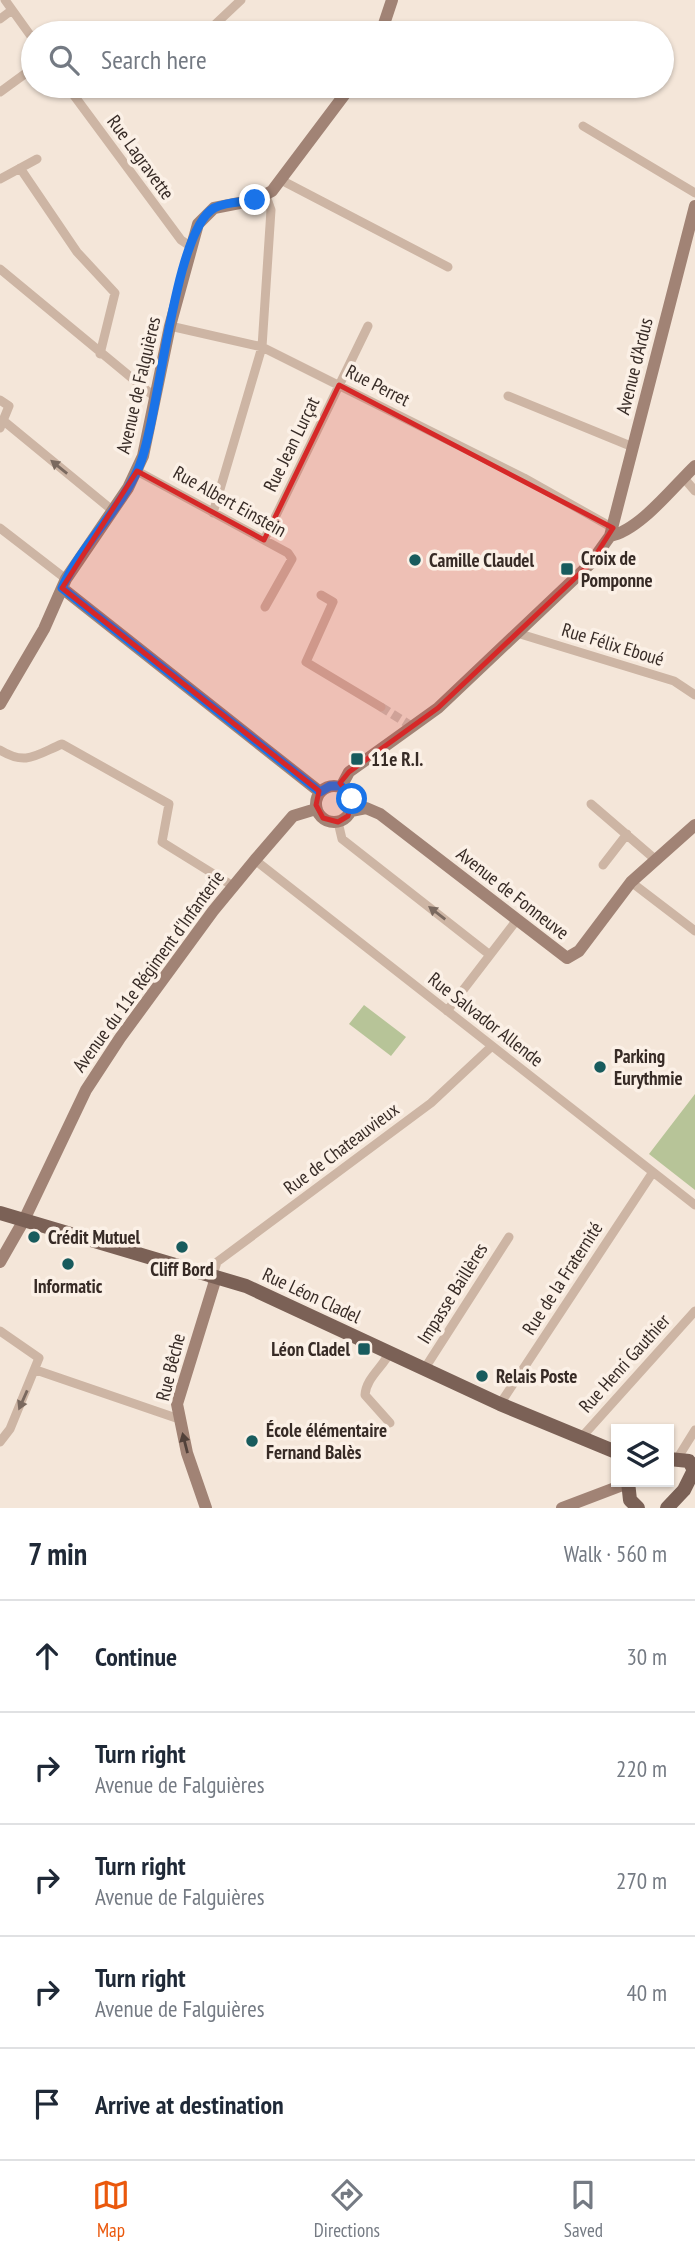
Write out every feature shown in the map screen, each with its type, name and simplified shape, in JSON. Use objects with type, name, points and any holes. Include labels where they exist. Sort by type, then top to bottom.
[{"type":"main road","name":"Rue Léon Cladel","points":[[0,1213],[214,1275],[283,1301],[500,1404],[611,1451]]},
{"type":"main road","name":"Rue Léon Cladel","points":[[595,1446],[611,1459]]},
{"type":"main road","points":[[670,1507],[688,1468]]},
{"type":"main road","points":[[629,1487],[632,1505]]},
{"type":"street","points":[[5,0],[21,22]]},
{"type":"street","points":[[219,21],[241,0]]},
{"type":"street","points":[[384,21],[389,2]]},
{"type":"street","points":[[0,19],[12,10]]},
{"type":"street","points":[[0,92],[21,77]]},
{"type":"street","name":"Rue Lagravette","points":[[76,98],[181,240],[190,246]]},
{"type":"street","points":[[213,513],[262,347],[271,210],[266,196],[342,98]]},
{"type":"street","points":[[583,126],[695,193]]},
{"type":"street","points":[[0,178],[37,159]]},
{"type":"street","points":[[20,168],[77,252],[115,293],[100,354]]},
{"type":"street","points":[[281,180],[448,267]]},
{"type":"street","name":"Avenue de Falguières","points":[[0,704],[44,629],[64,584],[137,471],[156,398],[170,326],[198,224],[214,208],[266,196]]},
{"type":"street","name":"Avenue d'Ardus","points":[[611,532],[695,206]]},
{"type":"street","points":[[0,269],[156,398]]},
{"type":"street","name":"Rue Perret","points":[[170,326],[262,347],[524,478],[611,532]]},
{"type":"street","name":"Rue Jean Lurçat","points":[[264,540],[368,326]]},
{"type":"street","points":[[508,396],[633,447]]},
{"type":"street","points":[[0,400],[9,406],[2,425],[113,510]]},
{"type":"street","points":[[341,786],[349,772],[438,708],[590,564],[611,532],[624,533],[695,466]]},
{"type":"street","name":"Rue Albert Einstein","points":[[137,471],[288,553],[292,559],[265,607]]},
{"type":"street","points":[[683,477],[695,491]]},
{"type":"street","points":[[0,528],[64,584],[320,792]]},
{"type":"street","points":[[321,595],[333,602],[306,662],[381,707]]},
{"type":"street","name":"Rue Félix Eboué","points":[[517,633],[674,681],[695,695]]},
{"type":"street","points":[[0,750],[15,759],[27,759],[62,744],[169,804],[162,842],[233,886]]},
{"type":"street","points":[[330,786],[341,786],[350,794],[351,810],[338,822],[327,821],[316,809],[320,792],[330,786]]},
{"type":"street","points":[[591,804],[656,860]]},
{"type":"street","name":"Avenue de Fonneuve","points":[[351,810],[366,808],[380,814],[562,956],[575,956],[631,882],[695,825]]},
{"type":"street","name":"Avenue du 11e Régiment d'Infanterie","points":[[0,1262],[24,1220],[86,1090],[161,980],[233,886],[293,816],[316,809]]},
{"type":"street","points":[[338,822],[342,839],[490,955]]},
{"type":"street","points":[[603,865],[627,834]]},
{"type":"street","name":"Rue Salvador Allende","points":[[255,860],[695,1205]]},
{"type":"street","points":[[631,882],[695,930]]},
{"type":"street","points":[[447,1011],[516,921]]},
{"type":"street","name":"Rue de Chateauvieux","points":[[214,1275],[216,1262],[431,1103],[492,1046]]},
{"type":"street","name":"Rue de la Fraternité","points":[[500,1404],[653,1172]]},
{"type":"street","name":"Impasse Baillères","points":[[425,1368],[509,1237]]},
{"type":"street","name":"Rue Bêche","points":[[206,1508],[194,1477],[179,1419],[181,1388],[214,1284],[214,1275]]},
{"type":"street","name":"Rue Henri Gauthier","points":[[580,1439],[695,1311]]},
{"type":"street","points":[[0,1331],[38,1358],[36,1370],[10,1429],[0,1442]]},
{"type":"street","points":[[390,1352],[384,1365],[365,1387],[365,1395],[390,1423]]},
{"type":"street","points":[[36,1370],[179,1419]]},
{"type":"street","points":[[688,1468],[695,1430]]},
{"type":"street","points":[[562,1508],[615,1487]]},
{"type":"highlighted area","points":[[339,385],[613,528],[590,564],[438,708],[349,772],[340,783],[352,799],[348,816],[338,822],[323,818],[316,805],[319,791],[62,588],[137,471],[264,540]]},
{"type":"green space","points":[[364,1005],[406,1037],[391,1056],[349,1024]]},
{"type":"green space","points":[[695,1094],[695,1190],[649,1154]]},
{"type":"tunnel","points":[[381,707],[413,727]]},
{"type":"place","name":"Camille Claudel","points":[[415,560]]},
{"type":"place","name":"Croix de Pomponne","points":[[567,569]]},
{"type":"place","name":"11e R.I.","points":[[357,759]]},
{"type":"place","name":"Parking Eurythmie","points":[[600,1067]]},
{"type":"place","name":"Crédit Mutuel","points":[[34,1237]]},
{"type":"place","name":"Cliff Bord","points":[[182,1247]]},
{"type":"place","name":"Informatic","points":[[68,1264]]},
{"type":"place","name":"Léon Cladel","points":[[364,1349]]},
{"type":"place","name":"Relais Poste","points":[[482,1376]]},
{"type":"place","name":"École élémentaire Fernand Balès","points":[[252,1441]]},
{"type":"route","points":[[255,200],[214,208],[198,224],[170,326],[143,456],[128,488],[62,588],[302,775],[320,792],[330,786],[341,786],[352,799]]}]
